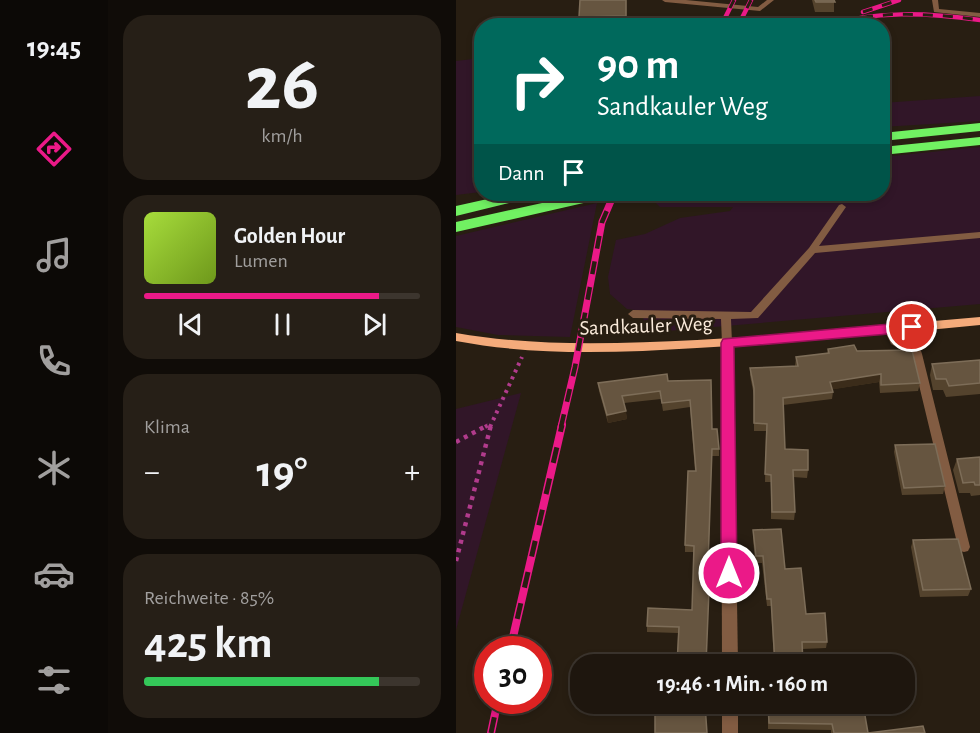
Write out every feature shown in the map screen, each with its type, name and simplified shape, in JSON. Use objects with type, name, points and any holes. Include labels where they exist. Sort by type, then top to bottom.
[{"type":"highway","points":[[890,135],[980,127]]},
{"type":"highway","points":[[890,150],[980,141]]},
{"type":"highway","points":[[456,201],[531,201]]},
{"type":"highway","points":[[456,227],[531,201]]},
{"type":"highway","points":[[456,211],[492,202]]},
{"type":"street","name":"Sandkauler Weg","points":[[456,337],[528,345],[605,348],[727,343],[980,321]]},
{"type":"street","points":[[727,343],[730,654]]},
{"type":"street","points":[[730,714],[730,733]]},
{"type":"lane","points":[[665,0],[724,2],[760,9],[771,0]]},
{"type":"lane","points":[[935,0],[936,10],[980,15]]},
{"type":"lane","points":[[633,314],[754,316],[812,250],[842,207]]},
{"type":"lane","points":[[812,250],[980,235]]},
{"type":"lane","points":[[726,317],[727,343]]},
{"type":"lane","points":[[890,329],[895,341],[917,354],[964,547]]},
{"type":"path","points":[[456,561],[491,424],[528,345]]},
{"type":"path","points":[[456,442],[491,424]]},
{"type":"shaded area","points":[[474,59],[474,193],[456,195],[456,61]]},
{"type":"shaded area","points":[[980,96],[980,121],[890,127],[890,102]]},
{"type":"shaded area","points":[[980,147],[980,304],[644,333],[643,311],[627,309],[610,294],[608,277],[616,240],[645,234],[680,218],[730,211],[733,207],[660,207],[654,201],[890,201],[890,156]]},
{"type":"shaded area","points":[[597,203],[570,337],[498,335],[456,327],[456,236]]},
{"type":"shaded area","points":[[521,393],[456,630],[456,409]]},
{"type":"building","points":[[580,0],[626,0],[626,16],[579,17]]},
{"type":"building","points":[[815,0],[834,0],[835,2],[816,2]]},
{"type":"building","points":[[854,345],[857,351],[912,350],[920,383],[881,385],[881,374],[830,382],[833,392],[783,398],[785,449],[808,450],[808,470],[793,470],[795,512],[772,512],[771,475],[765,474],[767,424],[754,423],[754,388],[750,368],[798,366],[796,357],[829,353],[828,349]]},
{"type":"building","points":[[980,360],[980,383],[949,386],[946,379],[936,379],[932,364]]},
{"type":"building","points":[[667,374],[668,381],[711,380],[712,429],[717,429],[719,449],[712,449],[708,565],[719,565],[720,590],[709,590],[706,654],[678,654],[679,627],[647,626],[648,608],[692,610],[694,546],[685,545],[688,471],[696,471],[690,400],[662,403],[660,391],[622,396],[626,411],[607,415],[598,383]]},
{"type":"building","points":[[935,444],[945,486],[904,488],[895,445]]},
{"type":"building","points":[[980,457],[980,485],[975,485],[974,482],[963,483],[957,459]]},
{"type":"building","points":[[781,529],[785,569],[801,568],[806,614],[825,613],[827,642],[802,642],[803,654],[774,654],[771,599],[767,599],[763,556],[756,556],[753,530]]},
{"type":"building","points":[[958,539],[971,589],[923,590],[913,540]]},
{"type":"building","points":[[655,714],[706,714],[707,733],[655,733]]},
{"type":"building","points":[[769,714],[865,714],[868,733],[834,733],[832,724],[769,723]]},
{"type":"building","points":[[923,726],[925,733],[868,733]]},
{"type":"railway","points":[[725,18],[734,0]]},
{"type":"railway","points":[[742,18],[751,0]]},
{"type":"railway","points":[[863,12],[899,0]]},
{"type":"railway","points":[[857,18],[902,14],[980,20]]},
{"type":"railway","points":[[561,427],[575,367],[602,222],[611,201]]},
{"type":"railway","points":[[513,636],[562,425]]},
{"type":"railway","points":[[491,733],[495,714]]},
{"type":"route","points":[[729,573],[727,343],[912,327]]}]
